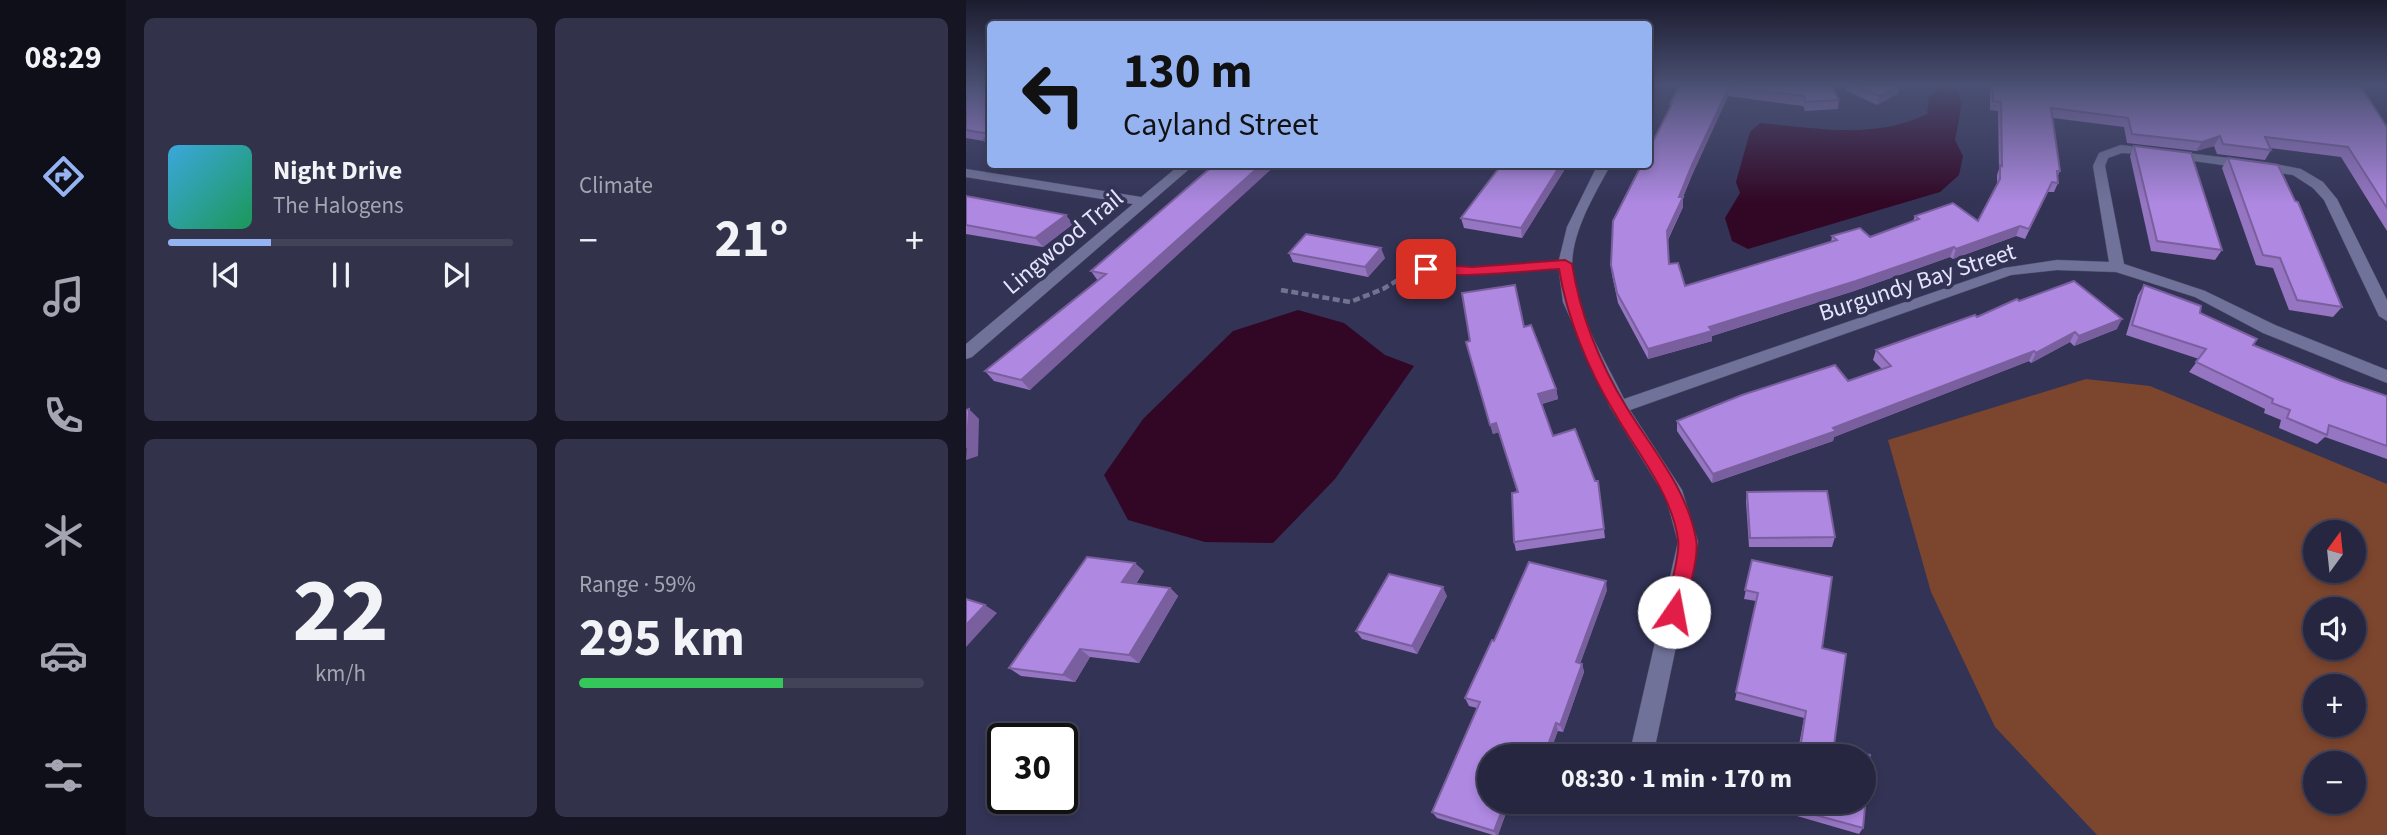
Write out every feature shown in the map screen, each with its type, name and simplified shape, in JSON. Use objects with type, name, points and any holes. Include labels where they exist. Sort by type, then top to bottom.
[{"type":"street","points":[[2117,267],[2099,166],[2103,156],[2121,149],[2144,150],[2270,167],[2297,172],[2318,185],[2330,199],[2387,316]]},
{"type":"street","name":"Lingwood Trail","points":[[966,354],[1184,168]]},
{"type":"street","points":[[1603,168],[1574,227],[1565,264],[1571,302],[1619,407],[1675,496],[1688,542],[1644,744]]},
{"type":"street","points":[[966,173],[1145,202]]},
{"type":"street","name":"Burgundy Bay Street","points":[[1619,407],[2009,271],[2057,265],[2117,267],[2200,294],[2269,329],[2387,377]]},
{"type":"lane","points":[[1426,269],[1472,271],[1565,264]]},
{"type":"path","points":[[1281,290],[1350,302],[1382,289],[1405,275],[1426,269]]},
{"type":"shaded area","points":[[1758,125],[1845,130],[1958,125],[1955,140],[1963,156],[1959,175],[1940,192],[1748,249],[1732,241],[1725,218],[1740,193],[1736,182],[1750,132]]},
{"type":"shaded area","points":[[1298,310],[1344,323],[1385,355],[1414,366],[1335,479],[1273,543],[1205,542],[1128,520],[1104,475],[1143,419],[1233,331]]},
{"type":"shaded area","points":[[2086,379],[2150,386],[2387,484],[2387,835],[2097,835],[1995,727],[1931,592],[1888,440]]},
{"type":"building","points":[[966,125],[987,125],[987,134],[966,130]]},
{"type":"building","points":[[1661,125],[1711,125],[1692,165],[1679,197],[1683,197],[1667,231],[1669,264],[1678,263],[1685,286],[1837,240],[1832,236],[1860,228],[1870,237],[1919,219],[1915,216],[1953,203],[1978,221],[2000,179],[2001,125],[2053,125],[2060,171],[2057,171],[2058,183],[2052,182],[2029,229],[2020,226],[1956,249],[1954,247],[1709,327],[1712,331],[1648,349],[1617,293],[1611,265],[1613,221],[1640,168],[1652,168],[1652,143]]},
{"type":"building","points":[[2130,125],[2386,125],[2387,208],[2348,147],[2265,137],[2271,150],[2223,144],[2220,136],[2202,142],[2132,134]]},
{"type":"building","points":[[2134,146],[2191,153],[2222,250],[2157,241]]},
{"type":"building","points":[[2228,158],[2278,165],[2295,201],[2298,202],[2342,307],[2297,300],[2280,258],[2263,255]]},
{"type":"building","points":[[1210,168],[1258,168],[1021,380],[985,371],[1106,274],[1091,271]]},
{"type":"building","points":[[1499,168],[1558,168],[1521,228],[1461,218]]},
{"type":"building","points":[[966,196],[1066,215],[1035,238],[966,225]]},
{"type":"building","points":[[1306,234],[1381,248],[1365,267],[1289,253]]},
{"type":"building","points":[[2074,281],[2122,319],[2079,336],[2075,332],[2036,353],[2034,351],[1833,428],[1836,431],[1713,474],[1677,421],[1742,395],[1835,365],[1848,381],[1891,366],[1876,350]]},
{"type":"building","points":[[1515,285],[1524,327],[1531,325],[1556,389],[1538,394],[1553,436],[1575,429],[1595,481],[1598,481],[1604,529],[1514,542],[1512,493],[1518,492],[1496,423],[1490,425],[1466,342],[1470,341],[1462,293]]},
{"type":"building","points":[[2144,285],[2201,306],[2200,313],[2257,339],[2253,345],[2387,396],[2387,446],[2329,425],[2327,435],[2287,418],[2290,410],[2272,403],[2273,399],[2196,362],[2206,349],[2132,325]]},
{"type":"building","points":[[969,409],[967,446],[966,447],[966,410]]},
{"type":"building","points":[[1827,491],[1835,537],[1750,538],[1747,492]]},
{"type":"building","points":[[1087,557],[1135,563],[1122,582],[1170,588],[1129,655],[1080,649],[1063,675],[1009,668]]},
{"type":"building","points":[[1752,560],[1832,577],[1822,648],[1846,654],[1834,744],[1801,744],[1806,711],[1736,692],[1758,593],[1745,590]]},
{"type":"building","points":[[1529,562],[1606,581],[1576,662],[1582,664],[1560,725],[1556,723],[1548,744],[1477,744],[1477,814],[1500,814],[1494,831],[1432,812],[1480,702],[1465,698],[1492,640],[1494,641]]},
{"type":"building","points":[[1389,574],[1443,587],[1412,646],[1356,631]]},
{"type":"building","points":[[966,599],[985,605],[966,625]]},
{"type":"building","points":[[1812,814],[1864,814],[1863,828]]},
{"type":"route","points":[[1426,269],[1472,271],[1565,264],[1571,302],[1586,338],[1619,407],[1675,496],[1688,542],[1674,612]]}]
